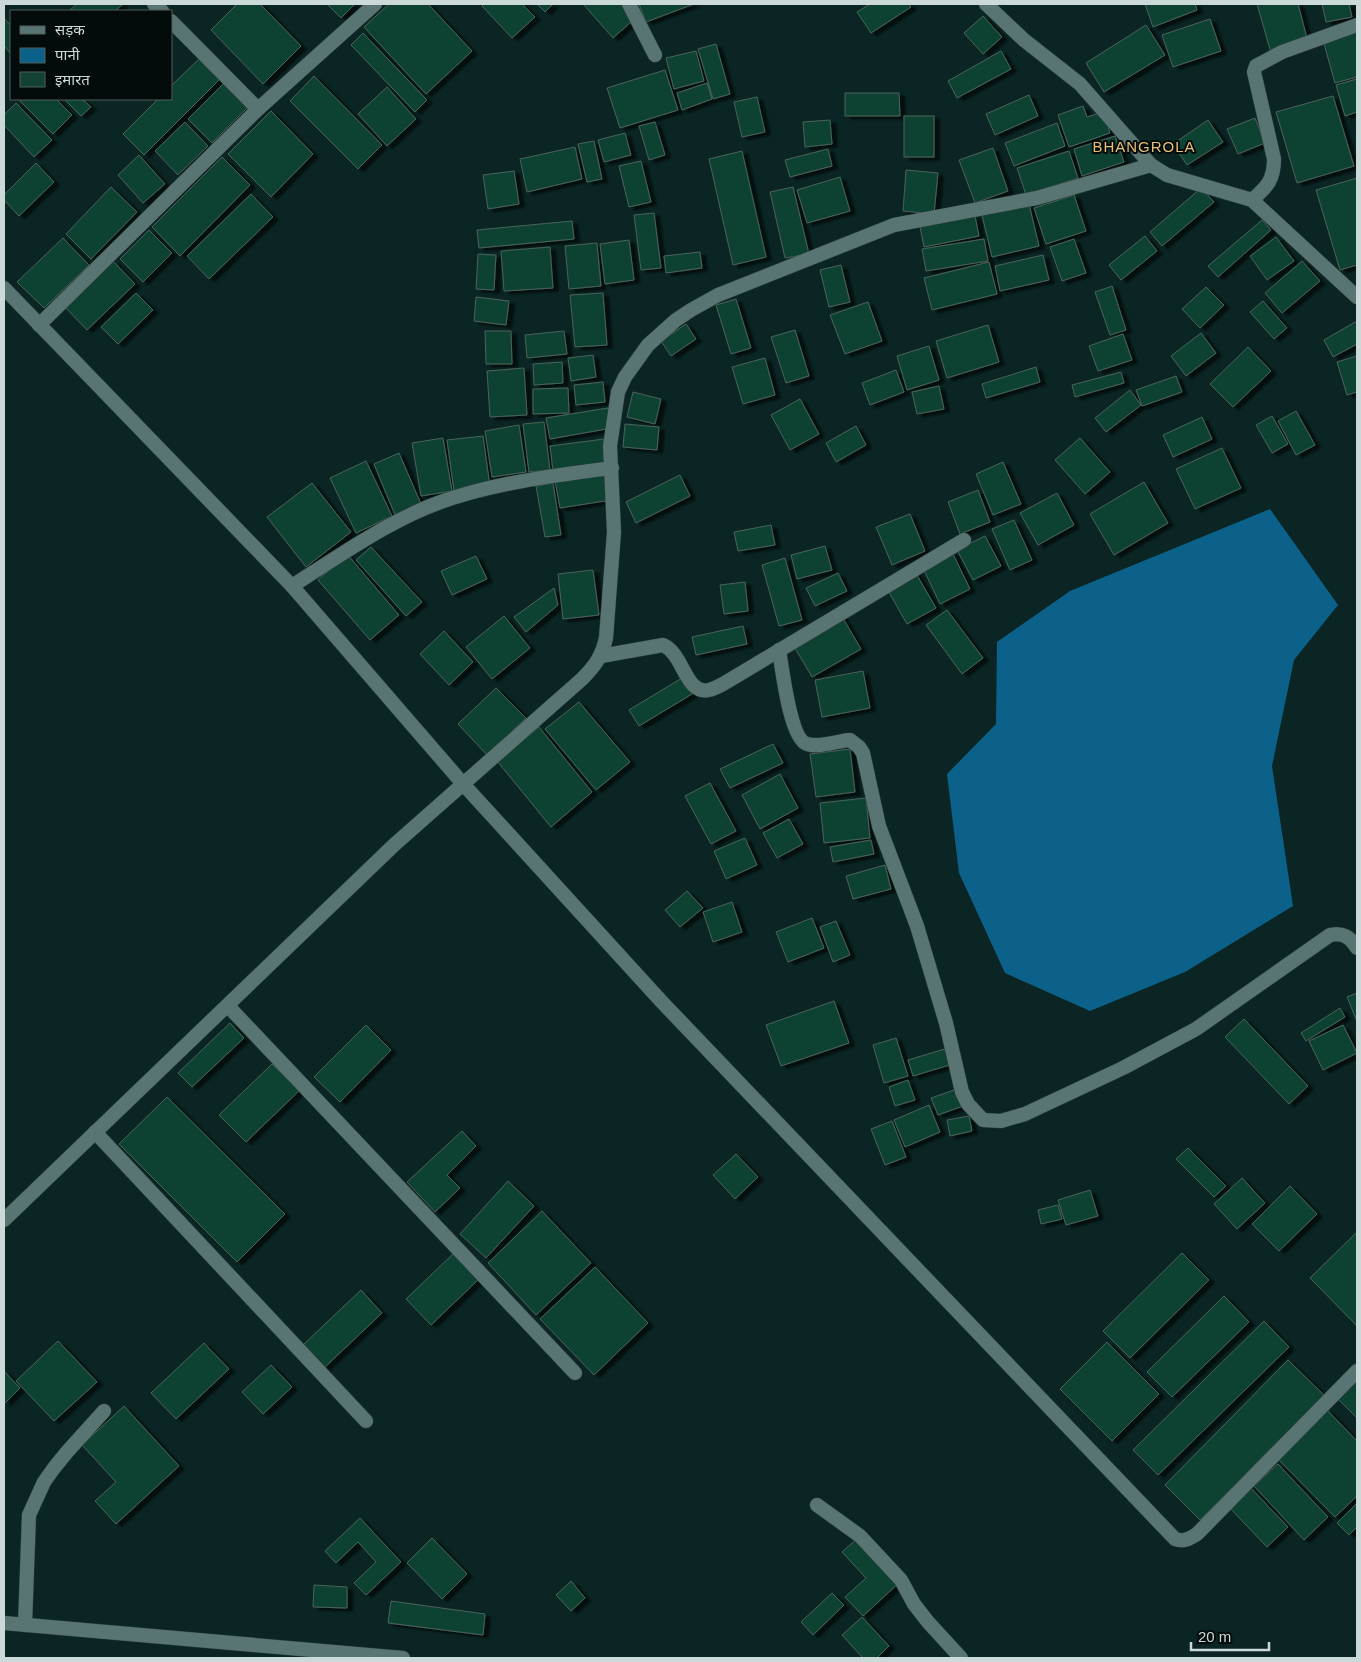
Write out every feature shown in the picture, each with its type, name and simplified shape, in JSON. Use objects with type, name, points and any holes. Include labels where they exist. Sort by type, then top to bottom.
[{"type":"street","points":[[39,325],[258,109],[375,4]]},
{"type":"street","points":[[629,4],[655,56]]},
{"type":"street","points":[[986,4],[1024,40],[1080,84],[1151,165],[1167,175],[1252,200],[1357,297]]},
{"type":"street","points":[[172,22],[258,109]]},
{"type":"street","points":[[1252,200],[1266,187],[1274,171],[1274,159],[1254,72],[1256,66],[1282,52],[1357,25]]},
{"type":"street","points":[[4,1220],[394,845],[464,785],[594,666],[601,656],[606,638],[614,532],[610,446],[618,392],[625,377],[648,346],[676,320],[718,295],[894,225],[1037,198],[1151,165]]},
{"type":"street","points":[[4,288],[292,586],[464,785],[661,1001],[1174,1539],[1181,1541],[1189,1540],[1197,1534],[1357,1371]]},
{"type":"street","points":[[292,586],[369,537],[413,513],[473,493],[527,481],[612,468]]},
{"type":"street","points":[[601,656],[663,646],[672,651],[677,657],[694,688],[709,690],[723,684],[964,540]]},
{"type":"street","points":[[780,650],[789,705],[796,731],[801,740],[807,744],[814,745],[850,740],[859,746],[863,753],[879,826],[917,926],[946,1023],[962,1092],[968,1104],[983,1120],[1001,1121],[1024,1114],[1131,1064],[1196,1029],[1330,934],[1342,934],[1348,937],[1357,948]]},
{"type":"street","points":[[228,1006],[576,1373]]},
{"type":"street","points":[[95,1132],[366,1421]]},
{"type":"street","points":[[25,1625],[30,1515],[44,1482],[67,1452],[104,1411]]},
{"type":"street","points":[[817,1504],[860,1536],[901,1580],[914,1604],[961,1658]]},
{"type":"street","points":[[4,1623],[403,1658]]},
{"type":"water","points":[[1270,509],[1338,605],[1294,660],[1272,766],[1293,906],[1185,972],[1090,1011],[1005,973],[959,873],[947,774],[996,724],[997,642],[1070,591]]},
{"type":"building","points":[[77,4],[123,4],[116,10],[70,10]]},
{"type":"building","points":[[237,4],[260,4],[301,46],[263,84],[211,30]]},
{"type":"building","points":[[327,4],[355,4],[341,18]]},
{"type":"building","points":[[389,4],[428,4],[472,51],[426,94],[364,27]]},
{"type":"building","points":[[484,4],[522,4],[535,17],[512,38],[482,6]]},
{"type":"building","points":[[537,4],[553,4],[545,12]]},
{"type":"building","points":[[583,4],[623,4],[631,22],[613,38]]},
{"type":"building","points":[[639,4],[694,4],[646,22]]},
{"type":"building","points":[[870,4],[908,4],[911,7],[871,33],[857,12]]},
{"type":"building","points":[[1145,4],[1195,4],[1197,10],[1153,27]]},
{"type":"building","points":[[1257,4],[1298,4],[1308,42],[1271,53]]},
{"type":"building","points":[[1322,4],[1349,4],[1352,17],[1326,22]]},
{"type":"building","points":[[983,16],[1002,37],[983,54],[964,33]]},
{"type":"building","points":[[4,18],[10,25],[10,53],[4,46]]},
{"type":"building","points":[[1210,19],[1221,51],[1173,67],[1162,35]]},
{"type":"building","points":[[1146,25],[1165,55],[1104,92],[1086,63]]},
{"type":"building","points":[[1357,31],[1357,77],[1335,83],[1323,40]]},
{"type":"building","points":[[363,33],[427,100],[415,112],[351,45]]},
{"type":"building","points":[[716,44],[730,94],[713,99],[698,49]]},
{"type":"building","points":[[696,51],[704,81],[674,89],[666,58]]},
{"type":"building","points":[[1001,51],[1011,69],[957,98],[948,81]]},
{"type":"building","points":[[200,58],[220,79],[144,155],[123,134],[157,100],[172,100],[172,85]]},
{"type":"building","points":[[665,70],[678,110],[620,128],[607,88]]},
{"type":"building","points":[[314,76],[382,145],[358,169],[290,101]]},
{"type":"building","points":[[1357,79],[1357,112],[1345,116],[1336,85]]},
{"type":"building","points":[[226,81],[250,105],[212,143],[188,119]]},
{"type":"building","points":[[707,83],[712,99],[682,110],[677,93]]},
{"type":"building","points":[[387,87],[416,119],[387,146],[358,114]]},
{"type":"building","points":[[845,93],[899,93],[900,116],[845,116]]},
{"type":"building","points":[[1029,95],[1038,116],[995,135],[986,114]]},
{"type":"building","points":[[1333,96],[1354,166],[1297,183],[1276,112]]},
{"type":"building","points":[[757,97],[765,132],[742,137],[734,102]]},
{"type":"building","points":[[19,100],[57,100],[72,115],[53,134]]},
{"type":"building","points":[[65,100],[83,100],[91,107],[81,116]]},
{"type":"building","points":[[16,103],[52,140],[34,157],[4,125],[4,115]]},
{"type":"building","points":[[1083,106],[1087,117],[1103,112],[1110,133],[1069,147],[1058,115]]},
{"type":"building","points":[[271,111],[313,154],[271,197],[228,154]]},
{"type":"building","points":[[904,116],[934,116],[934,157],[904,157]]},
{"type":"building","points":[[1255,118],[1265,143],[1238,154],[1227,129]]},
{"type":"building","points":[[830,120],[832,144],[805,147],[803,122]]},
{"type":"building","points":[[1208,120],[1223,142],[1187,165],[1173,144]]},
{"type":"building","points":[[185,122],[208,146],[178,175],[155,151]]},
{"type":"building","points":[[655,122],[665,155],[649,160],[639,126]]},
{"type":"building","points":[[1057,123],[1065,146],[1014,166],[1005,143]]},
{"type":"building","points":[[625,133],[631,155],[604,162],[598,140]]},
{"type":"building","points":[[1115,136],[1124,162],[1082,176],[1074,149]]},
{"type":"building","points":[[594,141],[602,179],[587,182],[578,144]]},
{"type":"building","points":[[575,147],[582,179],[527,192],[520,159]]},
{"type":"building","points":[[993,148],[1008,191],[975,203],[959,160]]},
{"type":"building","points":[[828,149],[832,166],[790,177],[785,160]]},
{"type":"building","points":[[742,151],[766,257],[733,265],[709,159]]},
{"type":"building","points":[[1069,151],[1078,178],[1026,195],[1017,168]]},
{"type":"building","points":[[139,155],[165,184],[143,203],[118,175]]},
{"type":"building","points":[[222,157],[250,185],[180,256],[152,227]]},
{"type":"building","points":[[641,161],[651,202],[629,207],[619,166]]},
{"type":"building","points":[[36,163],[54,182],[19,216],[4,200],[4,195]]},
{"type":"building","points":[[906,170],[938,173],[934,214],[903,211]]},
{"type":"building","points":[[514,171],[519,204],[488,209],[483,175]]},
{"type":"building","points":[[840,177],[850,211],[807,223],[797,190]]},
{"type":"building","points":[[1357,178],[1357,265],[1340,270],[1316,190]]},
{"type":"building","points":[[111,187],[137,212],[91,259],[66,234]]},
{"type":"building","points":[[793,187],[809,254],[785,258],[770,192]]},
{"type":"building","points":[[1201,188],[1214,202],[1162,246],[1150,232]]},
{"type":"building","points":[[251,194],[273,217],[209,279],[187,256]]},
{"type":"building","points":[[1074,195],[1086,231],[1046,244],[1034,208]]},
{"type":"building","points":[[1029,204],[1039,246],[992,257],[982,215]]},
{"type":"building","points":[[654,213],[661,268],[641,270],[634,215]]},
{"type":"building","points":[[975,216],[979,236],[924,247],[920,227]]},
{"type":"building","points":[[1262,220],[1271,230],[1218,277],[1208,266]]},
{"type":"building","points":[[572,221],[574,239],[479,248],[477,230]]},
{"type":"building","points":[[149,230],[172,253],[143,282],[120,259]]},
{"type":"building","points":[[1145,236],[1157,251],[1121,280],[1109,265]]},
{"type":"building","points":[[1276,237],[1294,261],[1267,280],[1250,256]]},
{"type":"building","points":[[63,238],[89,265],[44,308],[17,282]]},
{"type":"building","points":[[984,239],[988,261],[926,271],[922,249]]},
{"type":"building","points":[[1074,239],[1086,273],[1062,281],[1050,247]]},
{"type":"building","points":[[629,240],[634,280],[605,284],[600,244]]},
{"type":"building","points":[[597,243],[601,286],[569,289],[565,246]]},
{"type":"building","points":[[550,247],[553,288],[504,291],[501,251]]},
{"type":"building","points":[[700,252],[702,268],[666,273],[664,256]]},
{"type":"building","points":[[478,254],[496,255],[494,290],[476,289]]},
{"type":"building","points":[[1043,255],[1049,280],[1000,291],[995,266]]},
{"type":"building","points":[[113,261],[135,284],[87,330],[65,307]]},
{"type":"building","points":[[1302,261],[1320,281],[1282,313],[1265,293]]},
{"type":"building","points":[[989,262],[997,294],[932,310],[924,278]]},
{"type":"building","points":[[841,265],[850,302],[829,307],[820,270]]},
{"type":"building","points":[[1112,286],[1126,330],[1110,335],[1095,292]]},
{"type":"building","points":[[1206,287],[1224,305],[1200,328],[1182,309]]},
{"type":"building","points":[[136,293],[153,310],[118,344],[101,327]]},
{"type":"building","points":[[603,293],[607,345],[575,347],[570,295]]},
{"type":"building","points":[[476,297],[509,301],[506,325],[474,321]]},
{"type":"building","points":[[736,299],[751,348],[731,354],[716,305]]},
{"type":"building","points":[[1263,301],[1287,328],[1274,339],[1250,312]]},
{"type":"building","points":[[868,302],[882,341],[845,354],[830,315]]},
{"type":"building","points":[[1357,321],[1357,344],[1333,357],[1324,340]]},
{"type":"building","points":[[686,324],[696,339],[671,356],[661,341]]},
{"type":"building","points":[[988,325],[999,362],[947,378],[936,341]]},
{"type":"building","points":[[795,330],[809,376],[786,383],[771,337]]},
{"type":"building","points":[[485,331],[511,331],[512,364],[486,364]]},
{"type":"building","points":[[564,331],[567,354],[527,358],[525,335]]},
{"type":"building","points":[[1201,333],[1216,353],[1186,376],[1171,356]]},
{"type":"building","points":[[1123,334],[1132,360],[1098,371],[1089,346]]},
{"type":"building","points":[[929,346],[939,380],[907,390],[897,356]]},
{"type":"building","points":[[1248,347],[1271,371],[1233,407],[1210,384]]},
{"type":"building","points":[[593,355],[596,377],[571,381],[568,358]]},
{"type":"building","points":[[1357,356],[1357,392],[1347,395],[1337,362]]},
{"type":"building","points":[[765,358],[775,395],[743,404],[732,367]]},
{"type":"building","points":[[562,362],[563,383],[534,385],[533,364]]},
{"type":"building","points":[[1036,367],[1040,382],[986,398],[982,384]]},
{"type":"building","points":[[524,368],[527,415],[490,417],[487,371]]},
{"type":"building","points":[[896,370],[904,392],[870,405],[862,383]]},
{"type":"building","points":[[1121,372],[1124,383],[1075,397],[1072,385]]},
{"type":"building","points":[[1176,376],[1182,392],[1142,406],[1136,390]]},
{"type":"building","points":[[603,382],[605,402],[576,405],[574,385]]},
{"type":"building","points":[[939,386],[944,409],[917,414],[912,392]]},
{"type":"building","points":[[568,388],[569,413],[533,414],[533,389]]},
{"type":"building","points":[[1130,390],[1141,405],[1106,432],[1095,418]]},
{"type":"building","points":[[633,392],[661,399],[655,424],[627,417]]},
{"type":"building","points":[[800,399],[819,434],[790,450],[771,415]]},
{"type":"building","points":[[608,408],[612,428],[550,439],[546,418]]},
{"type":"building","points":[[1296,411],[1315,445],[1296,455],[1278,421]]},
{"type":"building","points":[[1272,416],[1288,444],[1272,453],[1256,425]]},
{"type":"building","points":[[1202,417],[1212,439],[1173,457],[1163,435]]},
{"type":"building","points":[[544,422],[550,470],[529,472],[523,424]]},
{"type":"building","points":[[625,424],[659,427],[657,450],[623,447]]},
{"type":"building","points":[[519,425],[526,472],[492,477],[485,431]]},
{"type":"building","points":[[856,426],[866,445],[836,462],[826,443]]},
{"type":"building","points":[[483,436],[490,487],[454,491],[447,440]]},
{"type":"building","points":[[443,438],[452,491],[421,496],[412,443]]},
{"type":"building","points":[[1080,438],[1110,472],[1085,494],[1055,460]]},
{"type":"building","points":[[604,439],[607,465],[553,471],[550,446]]},
{"type":"building","points":[[1222,448],[1241,488],[1195,509],[1176,469]]},
{"type":"building","points":[[399,453],[421,504],[395,515],[374,464]]},
{"type":"building","points":[[366,461],[392,516],[356,533],[330,478]]},
{"type":"building","points":[[1003,462],[1021,504],[993,515],[976,474]]},
{"type":"building","points":[[606,472],[611,500],[560,508],[555,480]]},
{"type":"building","points":[[680,475],[690,496],[636,523],[626,502]]},
{"type":"building","points":[[1144,482],[1168,523],[1114,555],[1090,514]]},
{"type":"building","points":[[312,483],[351,532],[306,567],[267,517]]},
{"type":"building","points":[[553,483],[561,535],[545,537],[536,486]]},
{"type":"building","points":[[978,490],[990,522],[960,534],[948,502]]},
{"type":"building","points":[[1057,493],[1074,525],[1038,545],[1020,513]]},
{"type":"building","points":[[910,514],[925,551],[892,565],[876,527]]},
{"type":"building","points":[[1014,520],[1032,560],[1010,570],[992,529]]},
{"type":"building","points":[[771,525],[775,545],[738,551],[734,532]]},
{"type":"building","points":[[985,536],[1001,566],[973,580],[957,550]]},
{"type":"building","points":[[825,546],[832,570],[797,579],[791,555]]},
{"type":"building","points":[[371,547],[422,602],[406,616],[356,560]]},
{"type":"building","points":[[952,552],[970,589],[940,604],[922,566]]},
{"type":"building","points":[[347,554],[399,615],[370,640],[318,580]]},
{"type":"building","points":[[476,556],[487,579],[452,595],[441,571]]},
{"type":"building","points":[[785,558],[802,620],[779,626],[762,565]]},
{"type":"building","points":[[593,570],[599,615],[563,619],[558,574]]},
{"type":"building","points":[[914,570],[936,608],[907,624],[886,587]]},
{"type":"building","points":[[838,573],[847,591],[815,606],[806,588]]},
{"type":"building","points":[[745,582],[748,611],[724,614],[720,585]]},
{"type":"building","points":[[554,588],[558,605],[526,632],[514,617]]},
{"type":"building","points":[[947,610],[983,658],[962,674],[926,625]]},
{"type":"building","points":[[841,615],[861,649],[812,677],[792,643]]},
{"type":"building","points":[[504,616],[530,648],[492,679],[466,647]]},
{"type":"building","points":[[743,626],[747,644],[696,655],[692,637]]},
{"type":"building","points":[[444,631],[473,662],[449,685],[420,654]]},
{"type":"building","points":[[863,671],[870,708],[822,717],[815,680]]},
{"type":"building","points":[[682,678],[692,694],[639,726],[629,710]]},
{"type":"building","points":[[496,688],[526,718],[487,755],[458,724]]},
{"type":"building","points":[[579,702],[630,762],[596,790],[545,729]]},
{"type":"building","points":[[539,727],[592,792],[551,827],[497,761]]},
{"type":"building","points":[[773,744],[783,763],[730,788],[720,769]]},
{"type":"building","points":[[850,749],[855,792],[816,797],[810,754]]},
{"type":"building","points":[[780,774],[798,808],[760,829],[742,795]]},
{"type":"building","points":[[710,783],[736,831],[711,844],[685,796]]},
{"type":"building","points":[[866,798],[870,838],[824,843],[820,803]]},
{"type":"building","points":[[789,819],[803,844],[777,858],[763,833]]},
{"type":"building","points":[[745,838],[757,865],[726,879],[714,851]]},
{"type":"building","points":[[871,840],[874,854],[833,862],[830,847]]},
{"type":"building","points":[[885,865],[891,889],[853,899],[846,876]]},
{"type":"building","points":[[687,891],[703,908],[680,927],[665,910]]},
{"type":"building","points":[[732,902],[742,932],[713,942],[703,912]]},
{"type":"building","points":[[812,918],[824,948],[788,962],[776,932]]},
{"type":"building","points":[[836,921],[850,955],[833,962],[820,927]]},
{"type":"building","points":[[1357,993],[1357,1018],[1356,1019],[1347,997]]},
{"type":"building","points":[[834,1001],[849,1043],[781,1066],[766,1025]]},
{"type":"building","points":[[1340,1008],[1345,1017],[1306,1041],[1301,1033]]},
{"type":"building","points":[[1244,1019],[1308,1086],[1289,1104],[1225,1037]]},
{"type":"building","points":[[230,1023],[244,1038],[192,1087],[178,1073]]},
{"type":"building","points":[[366,1025],[391,1050],[340,1102],[314,1077]]},
{"type":"building","points":[[1343,1025],[1357,1053],[1323,1070],[1309,1041]]},
{"type":"building","points":[[896,1038],[908,1076],[884,1083],[873,1045]]},
{"type":"building","points":[[948,1048],[953,1064],[913,1076],[908,1060]]},
{"type":"building","points":[[272,1064],[299,1091],[246,1142],[219,1115]]},
{"type":"building","points":[[908,1080],[915,1100],[895,1106],[889,1087]]},
{"type":"building","points":[[957,1089],[963,1106],[938,1115],[931,1098]]},
{"type":"building","points":[[167,1097],[285,1214],[237,1262],[119,1144]]},
{"type":"building","points":[[929,1105],[940,1132],[905,1147],[894,1120]]},
{"type":"building","points":[[969,1116],[972,1131],[950,1136],[947,1120]]},
{"type":"building","points":[[892,1121],[906,1157],[885,1165],[871,1129]]},
{"type":"building","points":[[462,1131],[476,1146],[447,1175],[460,1188],[435,1212],[407,1182]]},
{"type":"building","points":[[1188,1148],[1226,1186],[1214,1197],[1176,1159]]},
{"type":"building","points":[[736,1154],[758,1177],[735,1199],[713,1175]]},
{"type":"building","points":[[1242,1178],[1265,1203],[1237,1229],[1214,1204]]},
{"type":"building","points":[[508,1181],[534,1206],[486,1258],[460,1234]]},
{"type":"building","points":[[1290,1186],[1317,1214],[1279,1251],[1252,1224]]},
{"type":"building","points":[[1090,1190],[1098,1216],[1066,1225],[1058,1200]]},
{"type":"building","points":[[1058,1205],[1062,1219],[1041,1224],[1038,1210]]},
{"type":"building","points":[[542,1211],[591,1263],[536,1315],[488,1263]]},
{"type":"building","points":[[1357,1232],[1357,1326],[1310,1278]]},
{"type":"building","points":[[454,1253],[479,1279],[431,1325],[406,1299]]},
{"type":"building","points":[[1182,1253],[1209,1280],[1130,1358],[1103,1331]]},
{"type":"building","points":[[595,1267],[648,1323],[594,1375],[540,1319]]},
{"type":"building","points":[[361,1290],[382,1313],[324,1368],[303,1345]]},
{"type":"building","points":[[1224,1296],[1249,1322],[1172,1397],[1147,1372]]},
{"type":"building","points":[[1264,1321],[1289,1347],[1158,1475],[1133,1450]]},
{"type":"building","points":[[58,1341],[97,1382],[54,1421],[16,1381]]},
{"type":"building","points":[[1107,1342],[1159,1394],[1112,1441],[1060,1389]]},
{"type":"building","points":[[204,1343],[229,1369],[176,1419],[151,1393]]},
{"type":"building","points":[[1288,1360],[1324,1395],[1200,1520],[1165,1485]]},
{"type":"building","points":[[271,1365],[292,1387],[263,1414],[242,1392]]},
{"type":"building","points":[[4,1371],[20,1388],[4,1404]]},
{"type":"building","points":[[1357,1380],[1357,1418],[1338,1399]]},
{"type":"building","points":[[124,1406],[179,1466],[116,1524],[95,1501],[116,1482],[82,1445]]},
{"type":"building","points":[[1327,1410],[1357,1441],[1357,1496],[1335,1517],[1277,1458]]},
{"type":"building","points":[[1278,1464],[1328,1517],[1304,1540],[1254,1486]]},
{"type":"building","points":[[1249,1486],[1288,1527],[1267,1547],[1228,1506]]},
{"type":"building","points":[[1357,1503],[1357,1527],[1349,1535],[1337,1523]]},
{"type":"building","points":[[360,1518],[401,1562],[366,1595],[354,1583],[376,1562],[358,1542],[336,1563],[325,1551]]},
{"type":"building","points":[[859,1537],[901,1581],[863,1616],[845,1597],[866,1578],[842,1552]]},
{"type":"building","points":[[432,1538],[467,1574],[442,1599],[407,1563]]},
{"type":"building","points":[[571,1581],[585,1598],[571,1611],[556,1595]]},
{"type":"building","points":[[314,1585],[347,1587],[347,1608],[313,1607]]},
{"type":"building","points":[[832,1593],[844,1605],[813,1635],[801,1622]]},
{"type":"building","points":[[391,1601],[485,1614],[483,1635],[388,1623]]},
{"type":"building","points":[[862,1617],[889,1646],[877,1658],[863,1658],[842,1635]]},
{"type":"district","name":"BHANGROLA","points":[[1144,146]]}]
